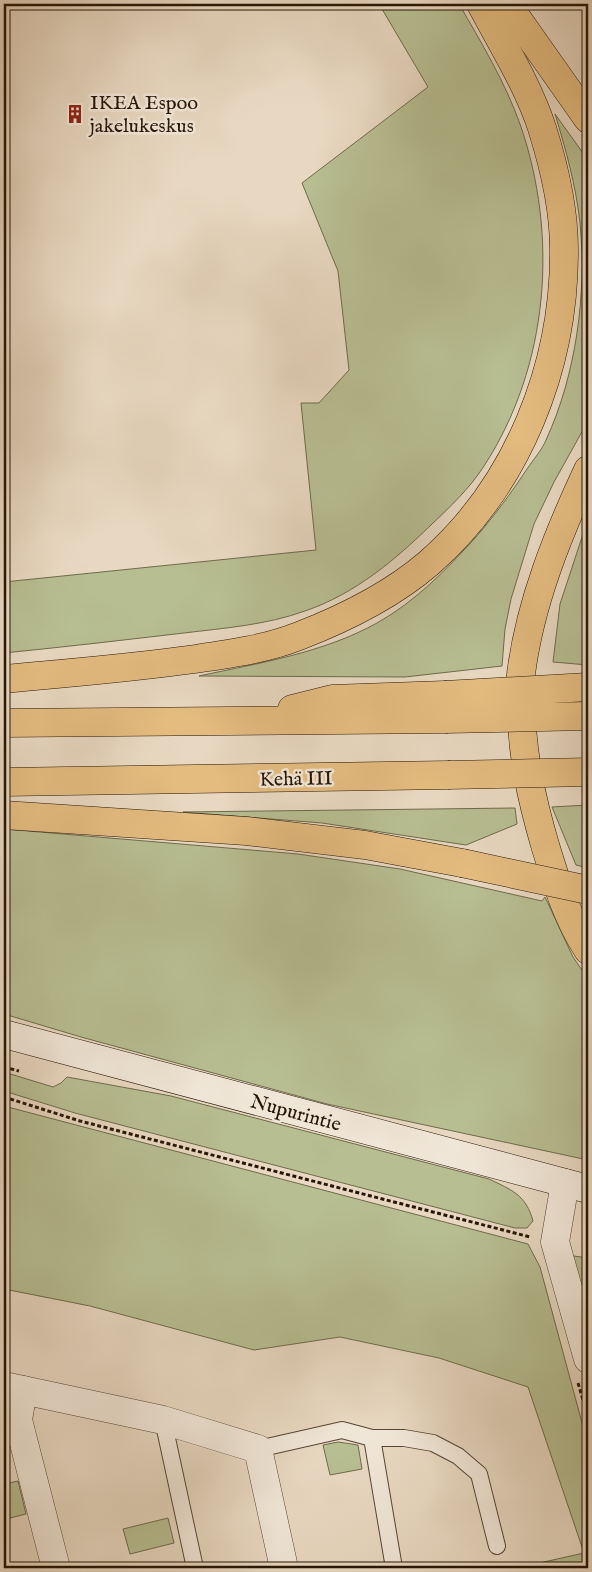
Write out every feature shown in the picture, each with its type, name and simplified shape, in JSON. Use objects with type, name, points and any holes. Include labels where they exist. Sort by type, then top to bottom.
[{"type":"highway","points":[[4,679],[148,666],[252,650],[297,637],[365,607],[428,564],[458,534],[506,470],[525,433],[548,371],[559,321],[564,247],[553,168],[541,126],[519,76],[481,4]]},
{"type":"highway","points":[[507,4],[588,119]]},
{"type":"highway","points":[[588,470],[567,514],[546,572],[531,623],[520,676],[522,746],[536,815],[558,888],[580,937],[588,950]]},
{"type":"highway","points":[[4,723],[242,721],[445,707],[588,686]]},
{"type":"highway","points":[[445,707],[588,716]]},
{"type":"highway","name":"Kehä III","points":[[4,782],[448,776],[588,772]]},
{"type":"highway","points":[[4,815],[246,831],[365,845],[462,863],[588,890]]},
{"type":"street","name":"Nupurintie","points":[[4,1034],[576,1186]]},
{"type":"street","points":[[576,1186],[555,1242],[588,1358]]},
{"type":"street","points":[[56,1568],[18,1420],[14,1388],[163,1420],[258,1449],[284,1568]]},
{"type":"lane","points":[[163,1420],[195,1568]]},
{"type":"lane","points":[[258,1449],[342,1430],[372,1438],[404,1438],[432,1443],[458,1456],[479,1474],[497,1546]]},
{"type":"lane","points":[[372,1438],[394,1568]]},
{"type":"path","points":[[4,1067],[19,1071]]},
{"type":"path","points":[[4,1097],[80,1121],[555,1242]]},
{"type":"green space","points":[[379,4],[459,4],[492,62],[507,93],[520,124],[532,167],[540,211],[543,255],[541,300],[534,343],[523,386],[506,427],[484,466],[453,504],[389,563],[341,595],[323,604],[275,620],[230,628],[4,653],[4,582],[316,550],[301,403],[319,403],[349,370],[338,271],[302,183],[428,87]]},
{"type":"green space","points":[[555,114],[588,160],[588,421],[554,482],[534,524],[511,599],[505,629],[502,666],[405,677],[199,676],[313,650],[377,623],[405,605],[430,584],[476,537],[503,504],[542,447],[556,415],[572,361],[577,334],[582,278],[582,250],[576,195]]},
{"type":"green space","points":[[588,519],[588,665],[553,662],[560,604]]},
{"type":"green space","points":[[588,805],[588,868],[576,865],[552,807]]},
{"type":"green space","points":[[515,808],[517,824],[466,845],[322,823],[183,812]]},
{"type":"green space","points":[[4,829],[298,854],[400,869],[542,901],[545,897],[573,957],[588,979],[588,1160],[327,1104],[4,1014]]},
{"type":"green space","points":[[4,1072],[53,1087],[67,1077],[171,1096],[489,1179],[517,1194],[526,1205],[533,1221],[527,1228],[515,1228],[75,1113],[4,1091]]},
{"type":"green space","points":[[4,1106],[528,1244],[540,1267],[588,1445],[588,1568],[517,1568],[584,1553],[528,1387],[439,1358],[340,1337],[254,1350],[90,1306],[4,1289]]},
{"type":"green space","points":[[574,1256],[588,1258],[588,1285],[586,1285],[588,1292],[581,1290],[571,1259]]},
{"type":"green space","points":[[338,1442],[358,1445],[362,1469],[330,1475],[323,1445]]},
{"type":"green space","points":[[18,1481],[26,1514],[10,1518],[8,1512],[4,1513],[4,1484]]},
{"type":"green space","points":[[168,1518],[174,1543],[130,1554],[123,1529]]},
{"type":"place","name":"IKEA Espoo jakelukeskus","points":[[75,114]]}]
